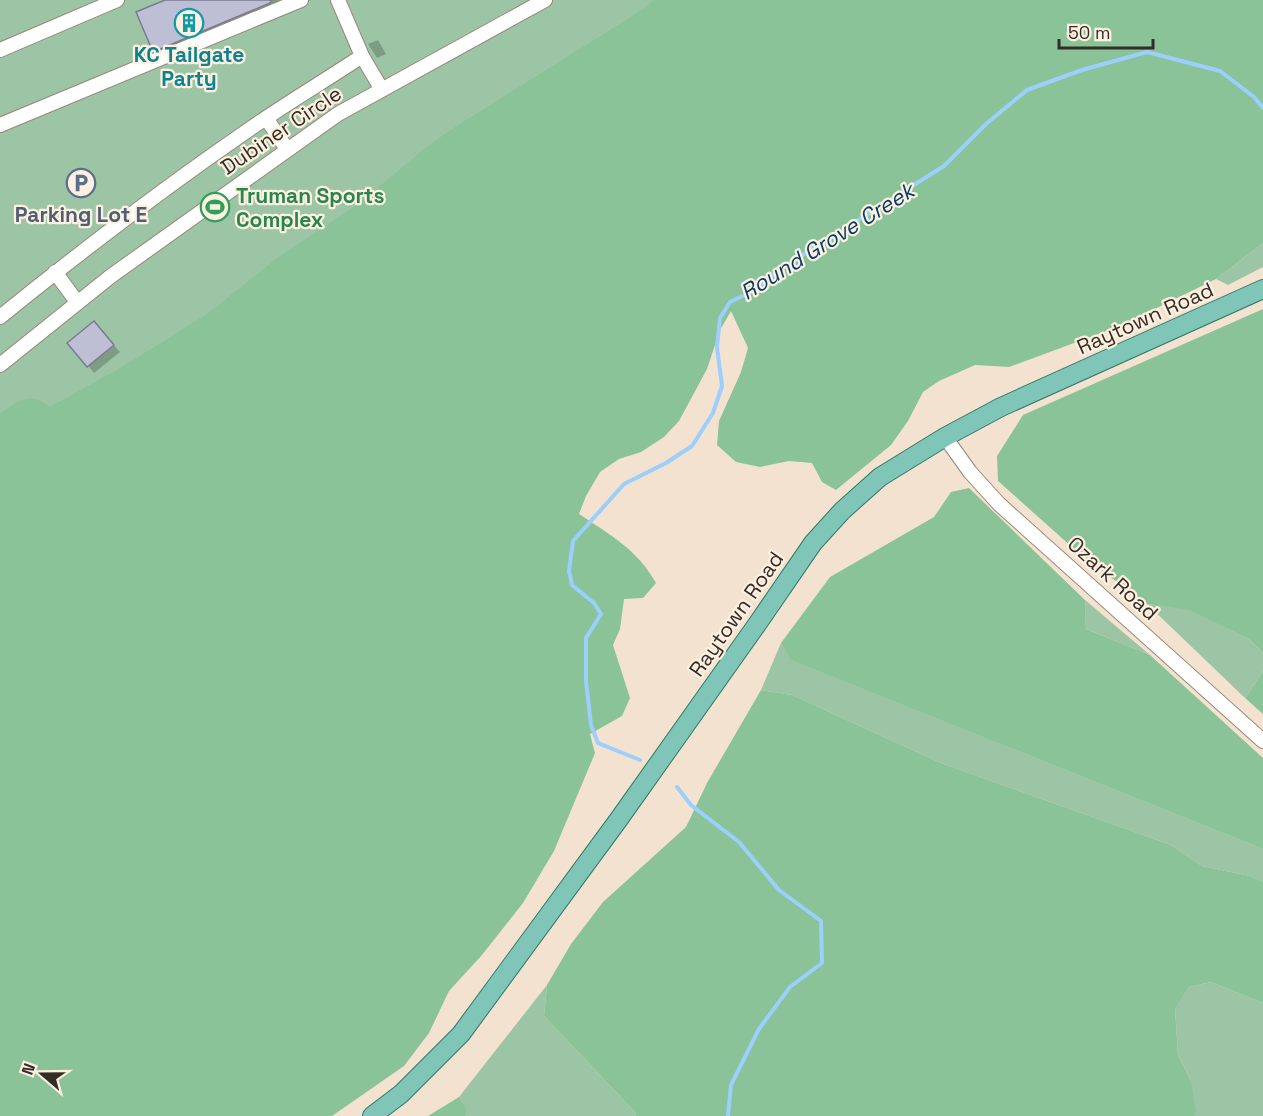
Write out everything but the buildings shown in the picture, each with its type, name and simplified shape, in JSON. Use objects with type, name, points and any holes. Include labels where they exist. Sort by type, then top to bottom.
[{"type":"main road","name":"Raytown Road","points":[[372,1116],[401,1095],[461,1034],[619,819],[813,543],[842,512],[880,477],[945,436],[1001,407],[1263,289]]},
{"type":"street","points":[[0,50],[117,0]]},
{"type":"street","points":[[0,125],[301,0]]},
{"type":"street","points":[[338,0],[362,56],[382,90]]},
{"type":"street","name":"Dubiner Circle","points":[[0,364],[77,302],[338,114],[524,5],[545,0]]},
{"type":"street","points":[[0,317],[156,195],[266,118],[362,56]]},
{"type":"street","points":[[266,118],[287,149]]},
{"type":"street","points":[[55,272],[77,302]]},
{"type":"street","name":"Ozark Road","points":[[945,436],[970,472],[999,504],[1263,741]]},
{"type":"green space","name":"Truman Sports Complex","points":[[0,0],[771,0],[0,492]]},
{"type":"green space","points":[[653,0],[1263,0],[1263,243],[1216,279],[1120,326],[1009,367],[975,365],[939,381],[923,392],[908,421],[891,445],[836,490],[822,482],[812,463],[789,461],[760,467],[736,462],[717,445],[719,421],[741,372],[748,348],[731,311],[720,330],[707,369],[679,421],[664,437],[641,452],[619,459],[600,472],[579,514],[631,552],[649,571],[656,583],[643,598],[624,599],[620,629],[613,645],[630,698],[622,716],[590,734],[595,753],[554,851],[523,903],[482,955],[449,991],[429,1033],[404,1066],[332,1116],[0,1116],[0,414],[19,401],[30,398],[50,407],[122,367],[207,314],[276,259],[357,205],[429,145],[645,8]]},
{"type":"green space","points":[[1263,243],[1263,267],[1228,285],[1216,279]]},
{"type":"green space","points":[[1263,309],[1263,653],[1249,639],[1190,610],[1147,604],[1082,556],[998,481],[997,456],[1023,415]]},
{"type":"green space","points":[[969,488],[1085,600],[1086,629],[1150,655],[1263,758],[1263,849],[791,660],[781,643],[830,577],[934,517],[951,492]]},
{"type":"green space","points":[[1085,600],[1150,655],[1086,629]]},
{"type":"green space","points":[[1147,604],[1190,609],[1249,639],[1263,653],[1263,671],[1245,698]]},
{"type":"green space","points":[[781,643],[792,660],[1263,849],[1263,882],[1250,876],[1202,866],[1171,845],[941,763],[792,695],[761,690]]},
{"type":"green space","points":[[1263,671],[1263,714],[1245,698]]},
{"type":"green space","points":[[761,690],[792,695],[941,763],[1171,845],[1202,866],[1250,876],[1263,882],[1263,1003],[1211,982],[1189,987],[1175,1008],[1178,1055],[1191,1081],[1196,1111],[1194,1116],[636,1116],[635,1112],[544,1016],[547,985],[571,944],[603,902],[686,827],[707,783]]},
{"type":"green space","points":[[1211,982],[1263,1003],[1263,1116],[1192,1116],[1191,1081],[1178,1055],[1175,1007],[1189,987]]},
{"type":"green space","points":[[547,985],[544,1016],[635,1112],[636,1116],[465,1116],[466,1111],[459,1097]]},
{"type":"green space","points":[[459,1097],[467,1111],[465,1116],[428,1116]]},
{"type":"waterway","name":"Round Grove Creek","points":[[640,760],[598,743],[591,725],[586,681],[586,638],[601,614],[594,603],[572,585],[569,571],[573,541],[624,484],[666,463],[692,446],[713,413],[722,386],[717,347],[720,318],[730,302],[751,292],[782,268],[944,166],[986,124],[1027,90],[1082,70],[1147,52],[1220,71],[1254,97],[1263,108]]},
{"type":"waterway","name":"Round Grove Creek","points":[[677,787],[691,805],[739,842],[779,890],[821,921],[822,963],[790,987],[759,1029],[731,1085],[728,1116]]},
{"type":"place","name":"KC Tailgate Party","points":[[189,23]]},
{"type":"place","name":"Parking Lot E","points":[[81,183]]},
{"type":"place","name":"Truman Sports Complex","points":[[215,207]]}]
